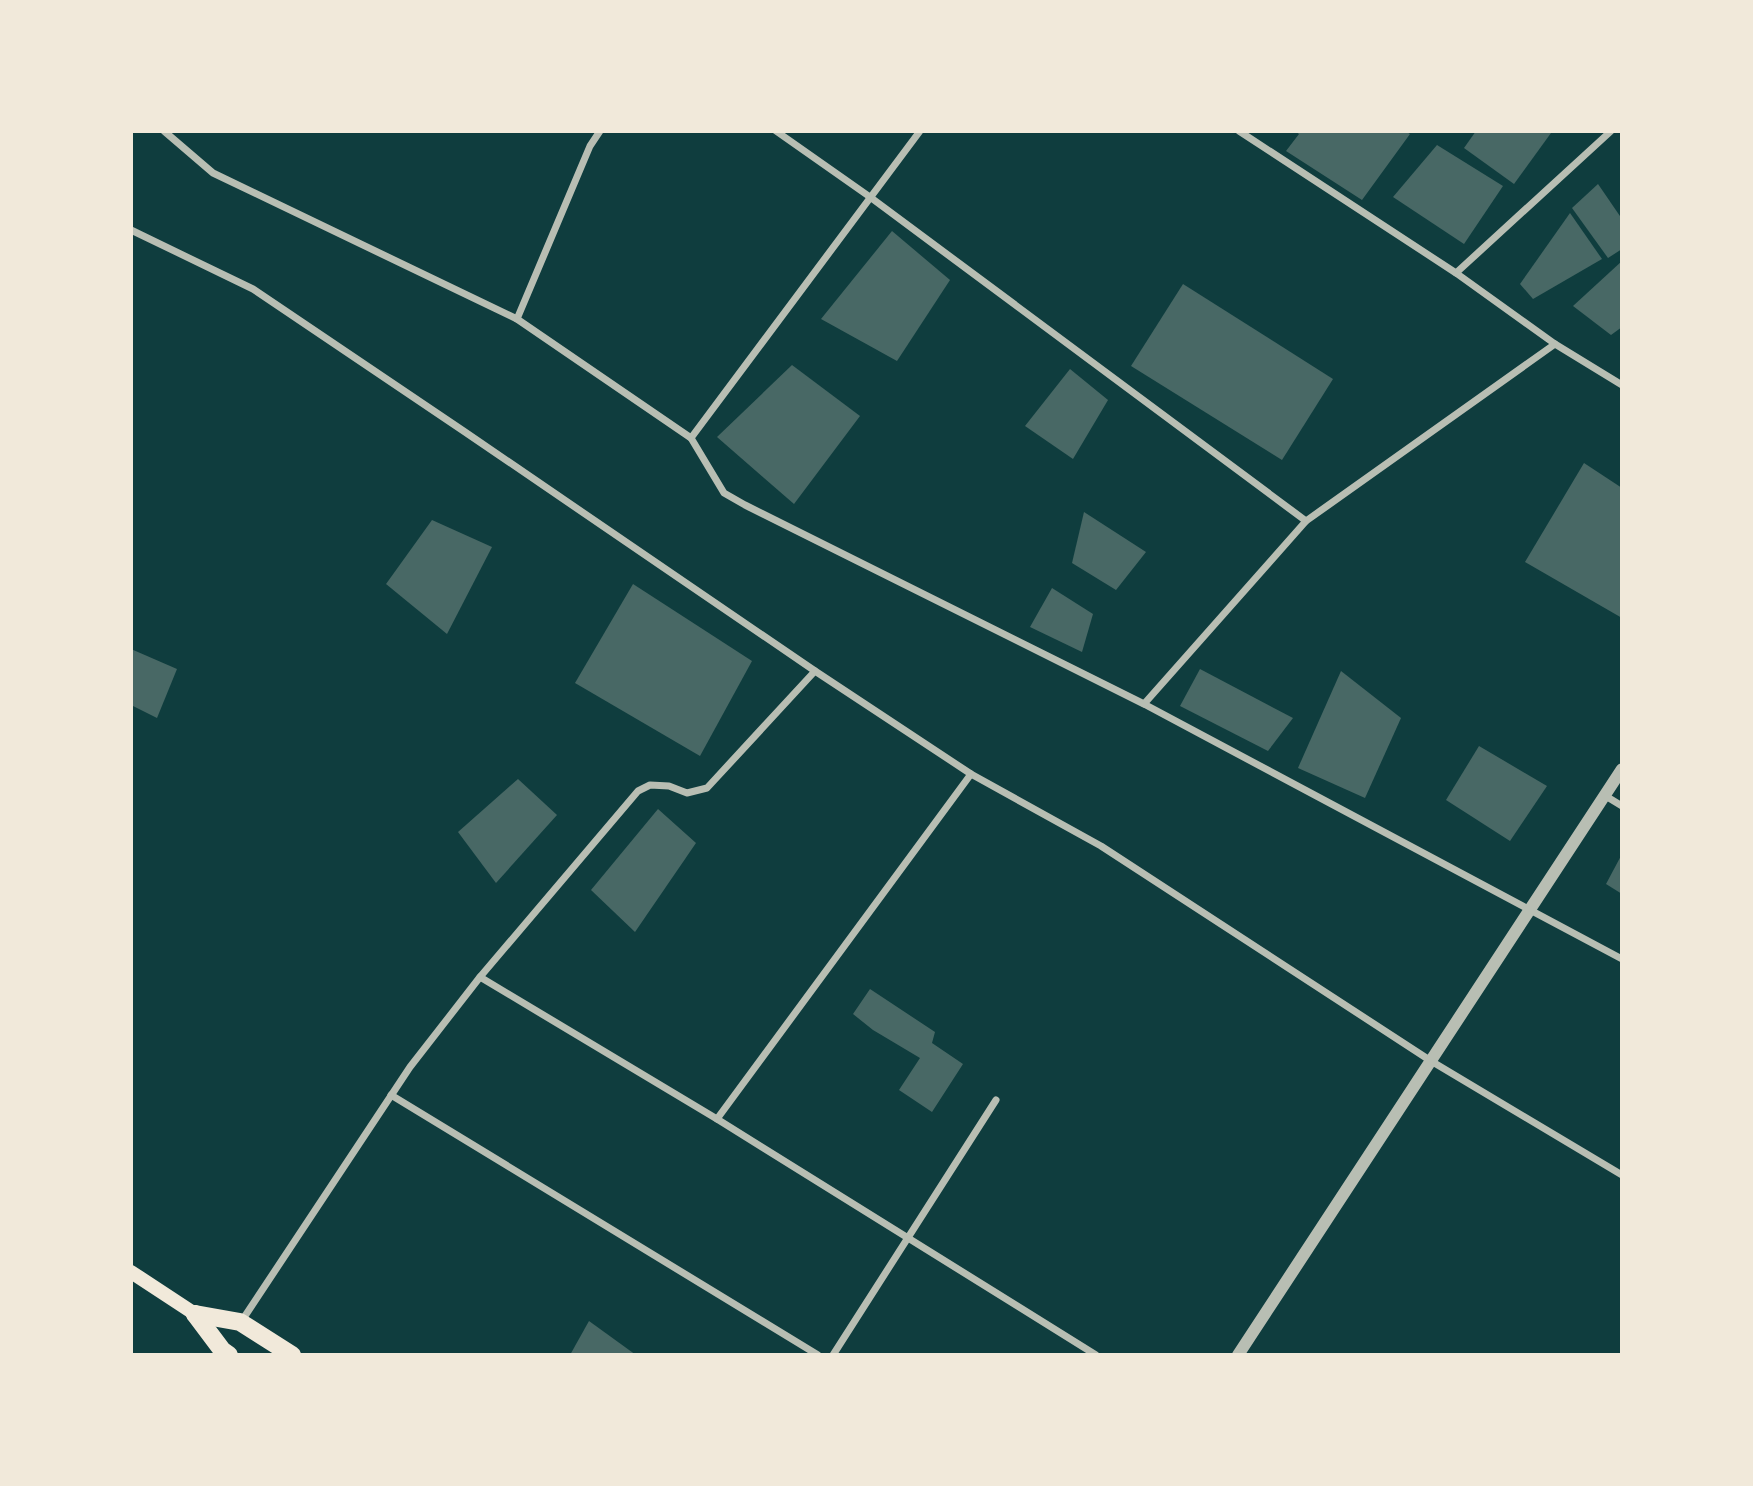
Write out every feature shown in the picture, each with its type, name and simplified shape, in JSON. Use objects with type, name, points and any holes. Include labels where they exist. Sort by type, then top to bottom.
[{"type":"main road","points":[[131,1272],[195,1314],[223,1353],[240,1322]]},
{"type":"main road","points":[[195,1314],[240,1322],[292,1355]]},
{"type":"street","points":[[164,131],[213,173],[517,319],[691,438],[724,493],[745,505],[1144,704],[1622,959]]},
{"type":"street","points":[[517,319],[590,146],[600,131]]},
{"type":"street","points":[[776,131],[870,197],[1306,521]]},
{"type":"street","points":[[691,438],[920,131]]},
{"type":"street","points":[[1239,131],[1456,273],[1555,344],[1622,385]]},
{"type":"street","points":[[1456,273],[1611,131]]},
{"type":"street","points":[[131,230],[253,289],[971,774],[1101,846],[1431,1061],[1622,1175]]},
{"type":"street","points":[[1144,704],[1306,521],[1555,344]]},
{"type":"street","points":[[240,1322],[391,1094],[480,977],[638,791],[650,785],[669,786],[687,793],[707,788],[815,671]]},
{"type":"street","points":[[1238,1355],[1622,769]]},
{"type":"street","points":[[716,1119],[971,774]]},
{"type":"street","points":[[1605,795],[1622,806]]},
{"type":"street","points":[[480,977],[909,1237],[1096,1355]]},
{"type":"street","points":[[391,1094],[818,1355]]},
{"type":"street","points":[[833,1355],[996,1100]]},
{"type":"building","points":[[1295,131],[1405,131],[1410,134],[1362,200],[1286,151],[1299,134]]},
{"type":"building","points":[[1476,131],[1551,133],[1514,184],[1464,148]]},
{"type":"building","points":[[1437,145],[1503,186],[1464,244],[1393,197]]},
{"type":"building","points":[[1598,184],[1622,219],[1622,249],[1608,258],[1572,208]]},
{"type":"building","points":[[1570,213],[1602,259],[1533,299],[1520,284]]},
{"type":"building","points":[[892,231],[950,280],[897,361],[821,319]]},
{"type":"building","points":[[1622,261],[1622,327],[1611,335],[1573,306]]},
{"type":"building","points":[[1183,284],[1333,379],[1282,460],[1131,366]]},
{"type":"building","points":[[792,365],[860,416],[794,504],[717,437]]},
{"type":"building","points":[[1070,369],[1108,400],[1073,459],[1025,426]]},
{"type":"building","points":[[1584,463],[1622,488],[1622,618],[1525,562]]},
{"type":"building","points":[[1084,512],[1146,552],[1116,590],[1072,563]]},
{"type":"building","points":[[432,520],[492,547],[447,634],[386,584]]},
{"type":"building","points":[[633,584],[752,661],[700,756],[575,683]]},
{"type":"building","points":[[1052,588],[1093,614],[1082,652],[1030,627]]},
{"type":"building","points":[[131,649],[177,669],[157,718],[131,705]]},
{"type":"building","points":[[1200,669],[1293,718],[1268,751],[1180,706]]},
{"type":"building","points":[[1341,671],[1401,718],[1365,798],[1298,768]]},
{"type":"building","points":[[1479,746],[1547,786],[1510,841],[1446,800]]},
{"type":"building","points":[[518,779],[557,815],[496,883],[458,832]]},
{"type":"building","points":[[658,809],[696,843],[635,932],[591,890]]},
{"type":"building","points":[[1622,854],[1622,894],[1606,884]]},
{"type":"building","points":[[870,989],[935,1032],[932,1043],[963,1064],[932,1112],[899,1090],[920,1058],[873,1030],[853,1014]]},
{"type":"building","points":[[589,1321],[636,1355],[570,1355]]}]
